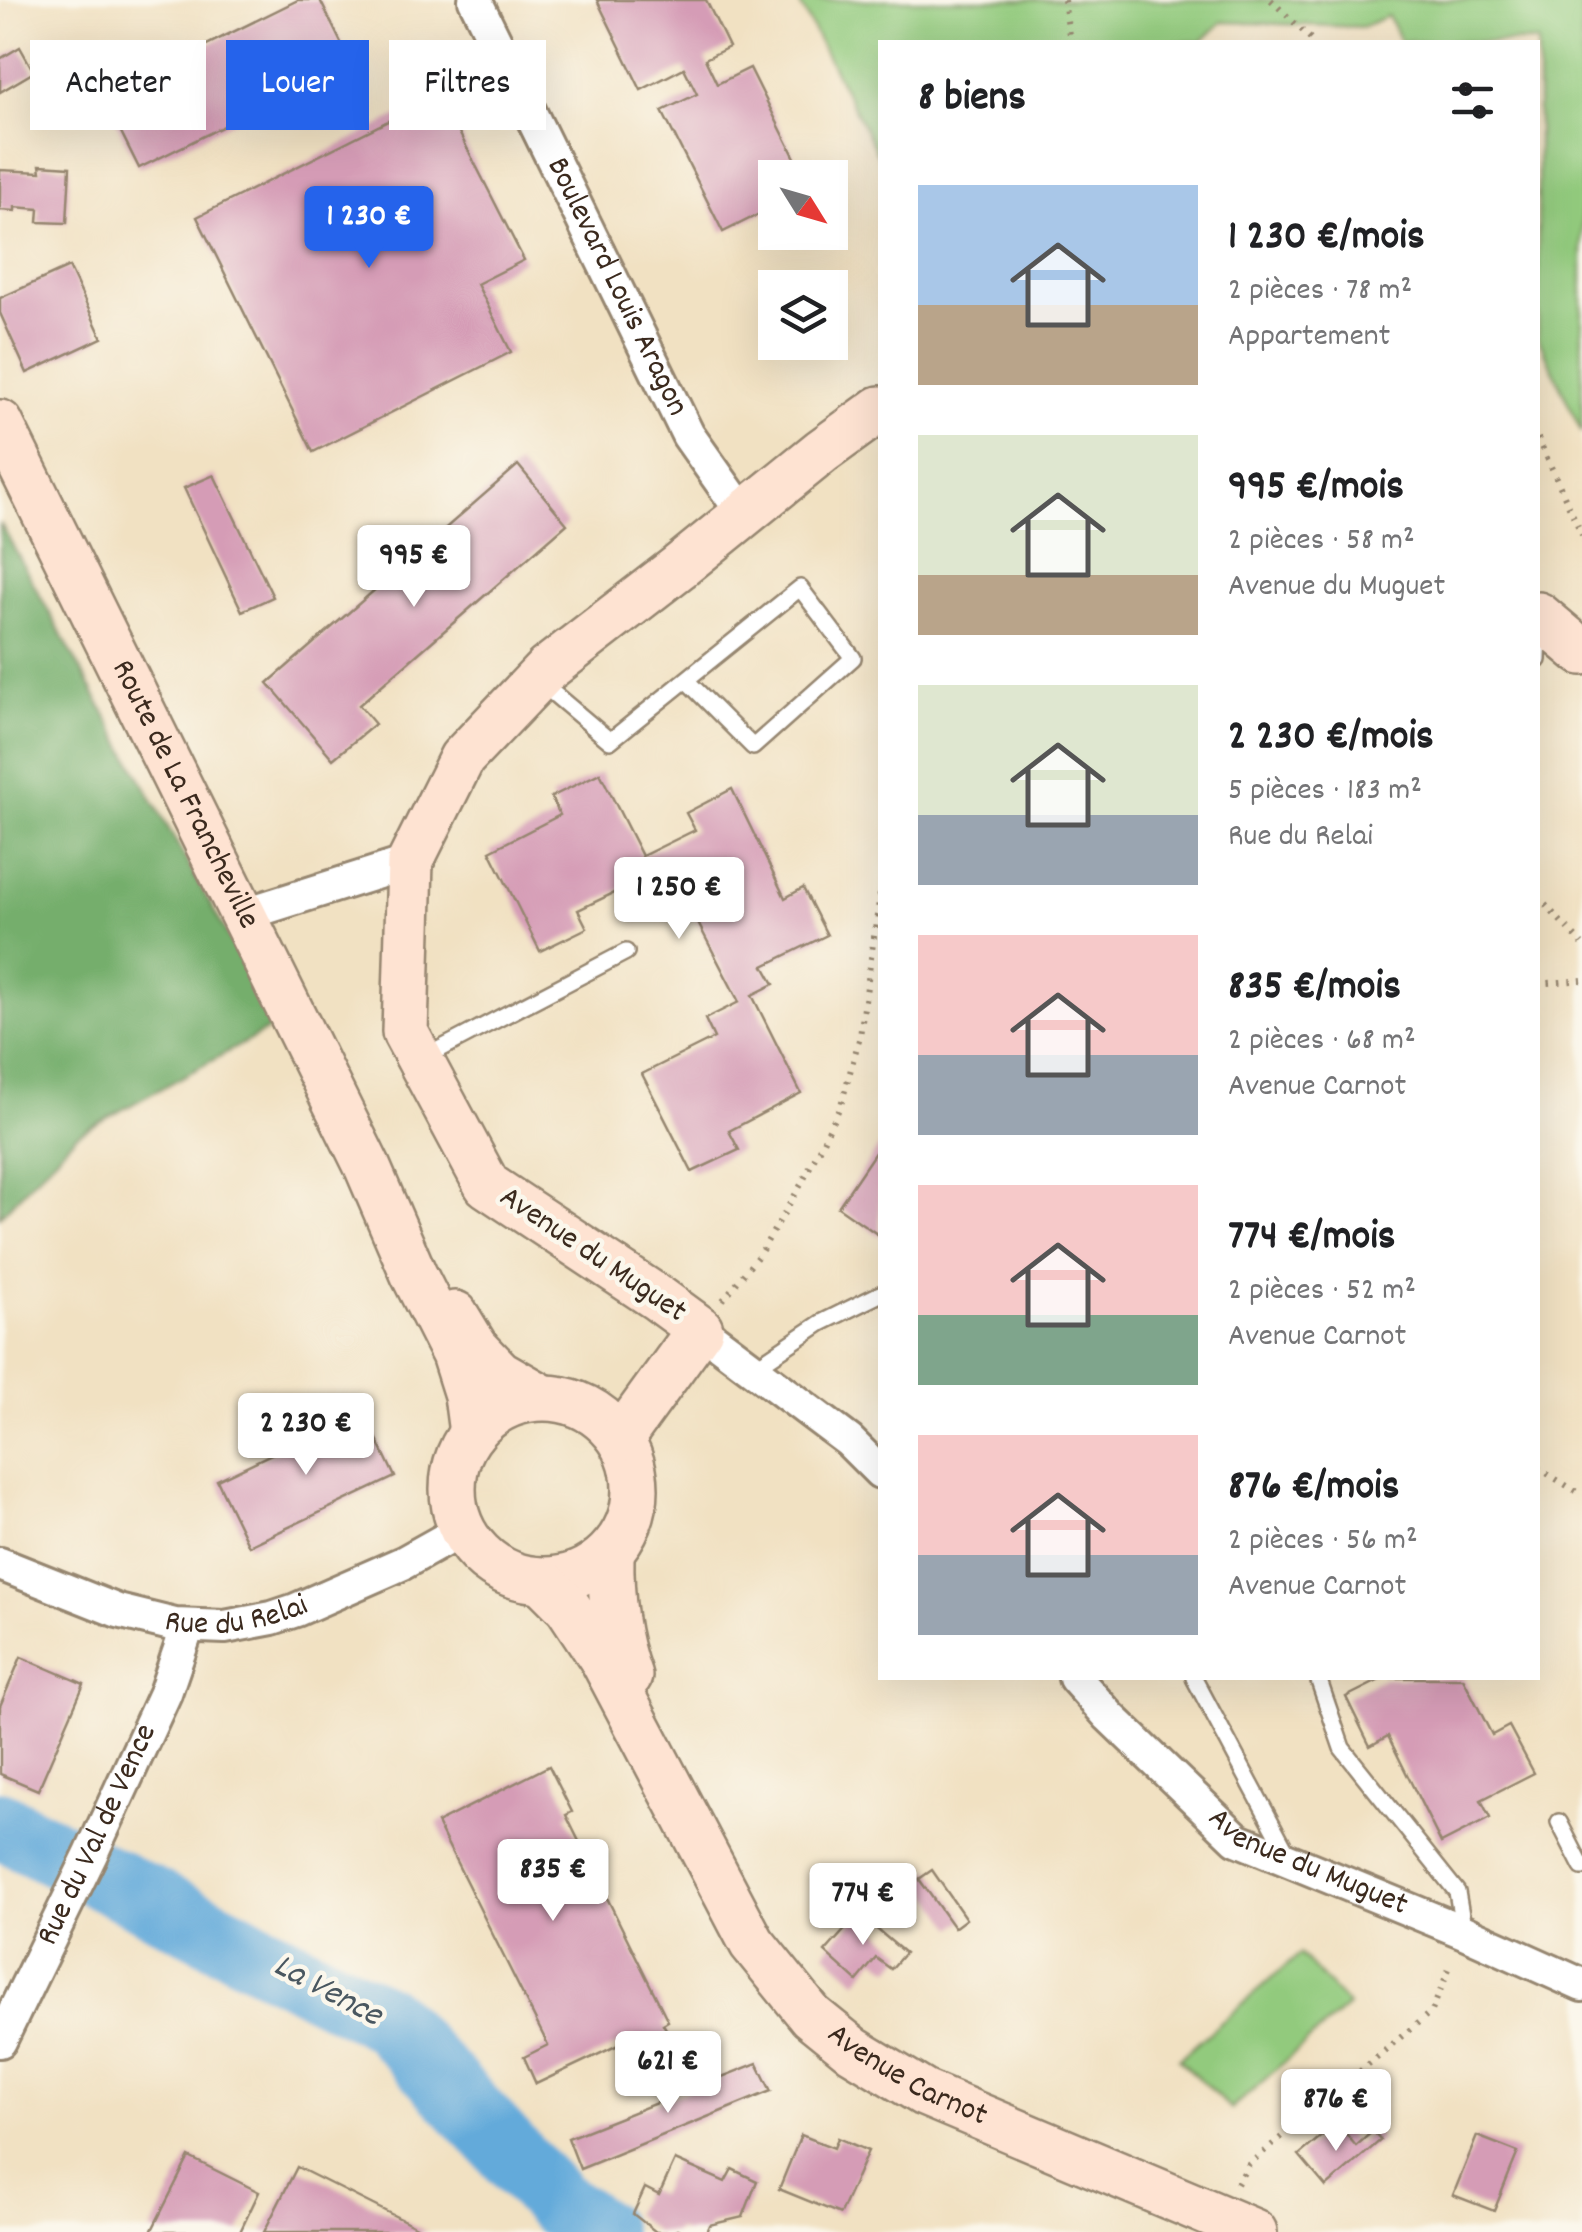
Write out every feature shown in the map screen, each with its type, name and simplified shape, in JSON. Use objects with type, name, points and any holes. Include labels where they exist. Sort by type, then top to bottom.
[{"type":"main road","name":"Avenue du Muguet","points":[[700,1329],[487,1185],[404,1032],[410,862],[462,758],[537,679],[822,450],[878,411]]},
{"type":"main road","name":"Route de La Francheville","points":[[0,423],[367,1166]]},
{"type":"main road","points":[[1540,632],[1582,652]]},
{"type":"main road","points":[[367,1166],[475,1346],[500,1373],[542,1397]]},
{"type":"main road","points":[[367,1166],[414,1275],[454,1354],[467,1395],[472,1433]]},
{"type":"main road","points":[[621,1438],[700,1329]]},
{"type":"main road","points":[[542,1397],[572,1401],[586,1408],[600,1416],[621,1438],[634,1466],[636,1498],[628,1527],[611,1553],[568,1578],[542,1581],[518,1577],[495,1566],[476,1550],[462,1530],[454,1505],[453,1480],[459,1455],[472,1433],[491,1414],[515,1402],[542,1397]]},
{"type":"main road","name":"Avenue Carnot","points":[[611,1553],[610,1592],[618,1647],[672,1790]]},
{"type":"main road","name":"Avenue Carnot","points":[[542,1581],[568,1607],[603,1660],[752,1943],[811,2016],[853,2050],[924,2093],[1235,2225]]},
{"type":"street","name":"Boulevard Louis Aragon","points":[[474,0],[688,435],[743,513]]},
{"type":"street","points":[[242,915],[410,862]]},
{"type":"street","name":"Avenue du Muguet","points":[[700,1329],[849,1441],[878,1470]]},
{"type":"street","name":"Rue du Relai","points":[[0,1564],[118,1611],[188,1626],[225,1627],[272,1618],[403,1563],[462,1530]]},
{"type":"street","name":"Rue du Val de Vence","points":[[0,2041],[165,1693],[188,1626]]},
{"type":"street","name":"Avenue du Muguet","points":[[1077,1680],[1237,1839],[1582,1985]]},
{"type":"lane","points":[[537,679],[610,741],[800,588],[853,658],[753,747],[686,680]]},
{"type":"lane","points":[[420,1060],[626,952]]},
{"type":"lane","points":[[754,1368],[821,1324],[878,1295]]},
{"type":"lane","points":[[1195,1680],[1294,1864]]},
{"type":"lane","points":[[1319,1680],[1342,1748],[1456,1892],[1464,1932]]},
{"type":"lane","points":[[1559,1822],[1582,1866]]},
{"type":"path","points":[[1064,0],[1070,40]]},
{"type":"path","points":[[1271,0],[1312,40]]},
{"type":"path","points":[[1540,442],[1582,536]]},
{"type":"path","points":[[1540,900],[1582,944]]},
{"type":"path","points":[[700,1329],[761,1252],[802,1183],[840,1106],[860,1036],[878,908]]},
{"type":"path","points":[[1540,984],[1582,980]]},
{"type":"path","points":[[1540,1469],[1582,1495]]},
{"type":"path","points":[[1235,2225],[1249,2164],[1432,2011],[1464,1932]]},
{"type":"green space","points":[[798,0],[1582,0],[1582,433],[1540,341],[1540,40],[1400,40],[1388,16],[1362,27],[1222,22],[1203,40],[878,40],[878,155]]},
{"type":"green space","points":[[0,523],[277,1025],[76,1135],[0,1216]]},
{"type":"green space","points":[[1300,1954],[1348,2006],[1231,2109],[1179,2059]]},
{"type":"building","points":[[298,0],[320,0],[340,40],[226,40],[226,125],[139,168],[120,130],[206,130],[206,45]]},
{"type":"building","points":[[597,0],[706,0],[729,47],[705,59],[717,84],[750,68],[796,160],[758,160],[758,214],[723,232],[662,111],[697,94],[684,68],[641,90]]},
{"type":"building","points":[[20,47],[30,65],[30,74],[0,92],[0,59]]},
{"type":"building","points":[[389,121],[389,130],[458,130],[524,260],[477,284],[511,352],[313,452],[197,217]]},
{"type":"building","points":[[40,165],[70,167],[67,223],[38,222],[39,209],[0,210],[0,170],[41,172]]},
{"type":"building","points":[[69,267],[102,338],[27,373],[0,313],[0,298]]},
{"type":"building","points":[[518,465],[567,524],[359,705],[375,724],[333,759],[268,683]]},
{"type":"building","points":[[214,475],[273,597],[242,611],[184,488]]},
{"type":"building","points":[[600,773],[642,856],[695,830],[686,813],[732,789],[785,898],[803,888],[827,935],[764,966],[774,984],[752,995],[801,1093],[729,1131],[739,1150],[692,1172],[642,1074],[714,1038],[705,1019],[739,1002],[684,896],[666,904],[651,875],[578,910],[587,928],[540,951],[490,851],[560,815],[551,797]]},
{"type":"building","points":[[878,1148],[878,1235],[838,1207]]},
{"type":"building","points":[[363,1410],[395,1477],[249,1546],[217,1480]]},
{"type":"building","points":[[21,1657],[84,1684],[38,1790],[0,1774],[0,1706]]},
{"type":"building","points":[[1380,1680],[1464,1680],[1492,1735],[1509,1726],[1534,1773],[1481,1800],[1490,1818],[1441,1843],[1388,1736],[1370,1746],[1346,1697]]},
{"type":"building","points":[[549,1766],[572,1812],[566,1815],[668,2021],[663,2024],[669,2034],[641,2049],[635,2037],[536,2084],[524,2057],[548,2045],[437,1823]]},
{"type":"building","points":[[932,1870],[966,1919],[954,1928],[919,1879]]},
{"type":"building","points":[[859,1914],[905,1953],[891,1969],[876,1958],[857,1981],[825,1952]]},
{"type":"building","points":[[757,2063],[771,2091],[580,2169],[568,2138]]},
{"type":"building","points":[[1337,2123],[1356,2146],[1373,2131],[1381,2140],[1326,2187],[1299,2155]]},
{"type":"building","points":[[801,2135],[834,2148],[838,2138],[868,2151],[840,2214],[779,2189]]},
{"type":"building","points":[[1477,2136],[1518,2152],[1494,2211],[1453,2195]]},
{"type":"building","points":[[189,2157],[259,2192],[240,2232],[151,2232]]},
{"type":"building","points":[[675,2160],[725,2182],[732,2169],[757,2181],[743,2217],[709,2225],[706,2232],[656,2232],[633,2214],[645,2188],[659,2195]]},
{"type":"building","points":[[297,2167],[427,2232],[264,2232]]},
{"type":"waterway","name":"La Vence","points":[[0,1825],[387,2020],[555,2202],[599,2232]]}]
